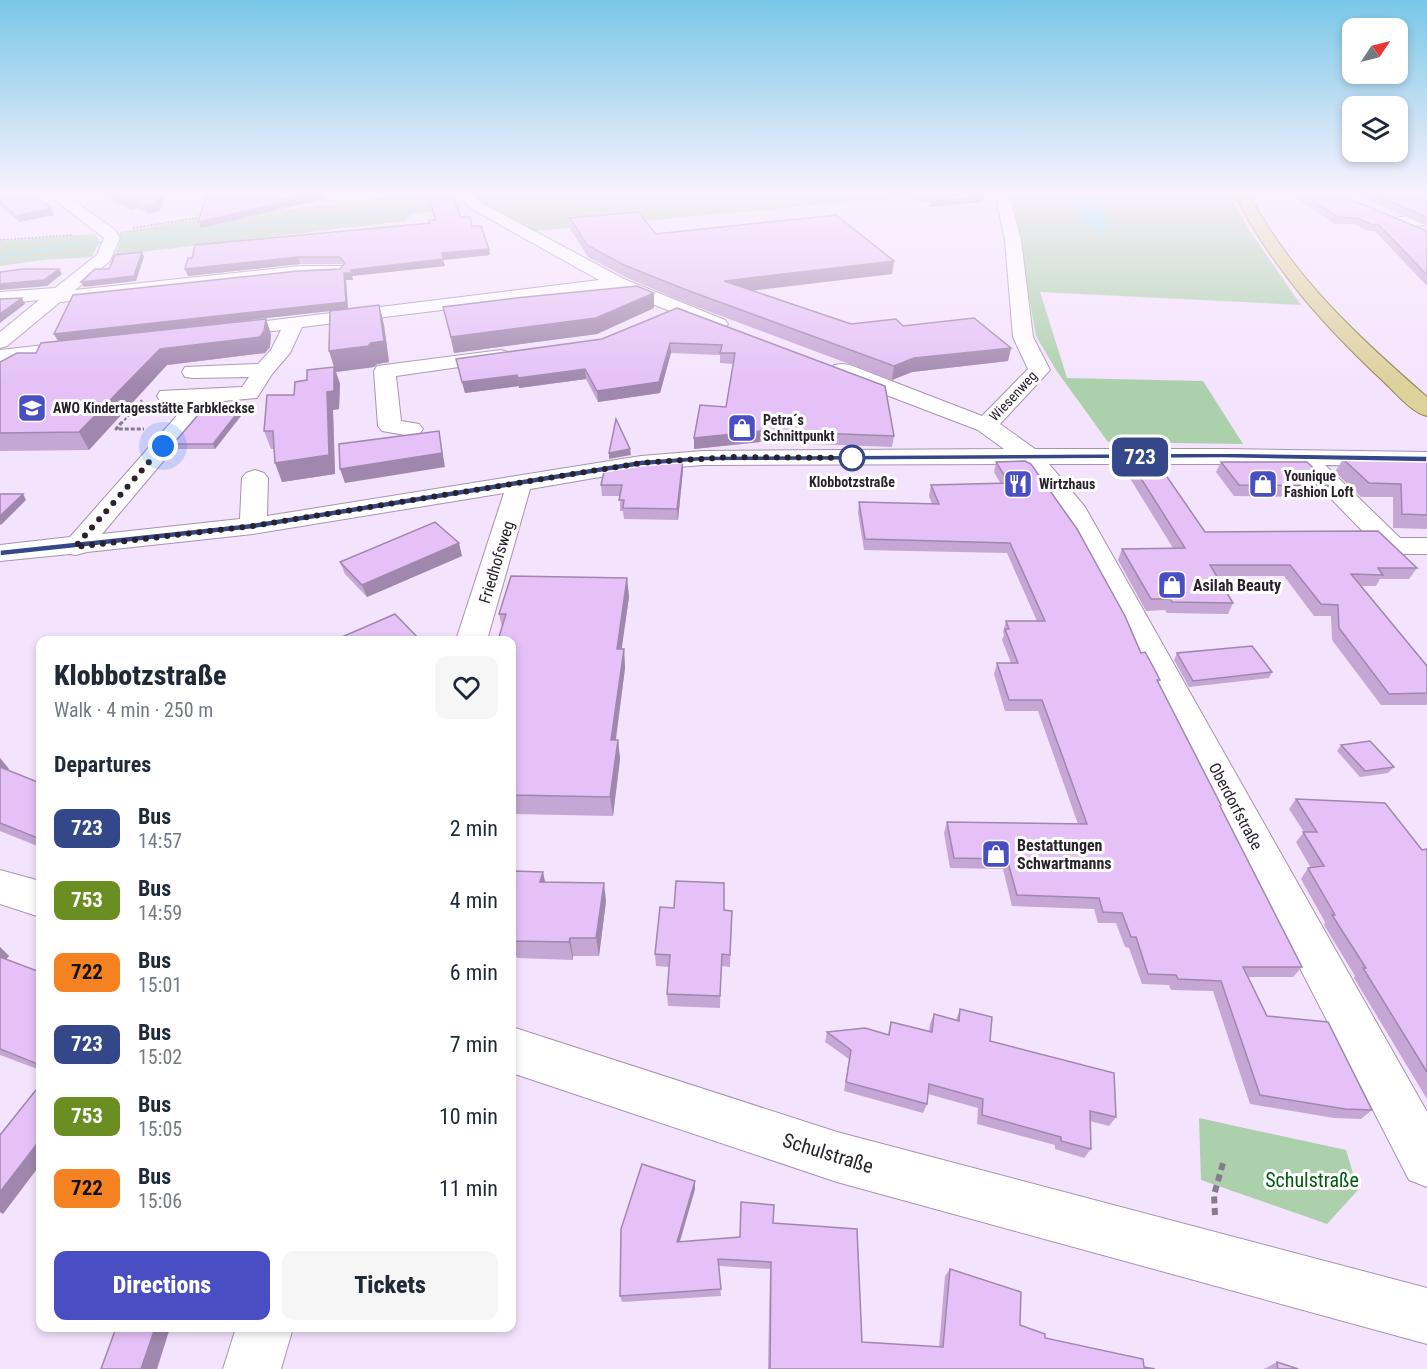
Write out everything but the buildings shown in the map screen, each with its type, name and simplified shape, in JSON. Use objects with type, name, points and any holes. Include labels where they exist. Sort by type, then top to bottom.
[{"type":"main road","points":[[1277,257],[1318,307],[1353,344],[1427,409]]},
{"type":"street","points":[[0,342],[104,257]]},
{"type":"street","points":[[572,257],[618,283],[731,328]]},
{"type":"street","name":"Wiesenweg","points":[[986,425],[1039,370],[1023,337],[1015,257]]},
{"type":"street","points":[[0,298],[60,295],[300,271],[336,270]]},
{"type":"street","points":[[205,333],[618,283]]},
{"type":"street","points":[[655,318],[676,308]]},
{"type":"street","points":[[168,396],[249,393],[264,370],[280,353],[294,324]]},
{"type":"street","points":[[0,356],[103,344]]},
{"type":"street","points":[[411,429],[390,426],[385,371],[519,353]]},
{"type":"street","points":[[820,362],[986,425],[1031,458]]},
{"type":"street","points":[[193,372],[264,370]]},
{"type":"street","points":[[75,547],[206,396]]},
{"type":"street","points":[[0,553],[75,547],[253,526],[641,463],[729,457],[1224,456],[1427,459]]},
{"type":"street","name":"Oberdorfstraße","points":[[1031,458],[1072,507],[1168,679],[1427,1162]]},
{"type":"street","points":[[1304,458],[1393,546],[1427,546]]},
{"type":"street","points":[[253,526],[255,478]]},
{"type":"street","name":"Friedhofsweg","points":[[473,636],[516,498],[518,483]]},
{"type":"street","points":[[0,886],[36,898]]},
{"type":"street","name":"Schulstraße","points":[[516,1051],[837,1157],[1427,1316]]},
{"type":"street","points":[[252,1369],[264,1332]]},
{"type":"path","points":[[1223,1162],[1216,1185],[1213,1207],[1226,1262]]},
{"type":"green space","points":[[0,257],[92,257],[43,260],[0,266]]},
{"type":"green space","points":[[1022,257],[1268,257],[1301,305],[1040,292],[1067,378],[1203,381],[1243,444],[1108,442],[1056,370],[1036,336]]},
{"type":"green space","name":"Schulstraße","points":[[1199,1118],[1346,1150],[1358,1190],[1327,1224],[1201,1180]]},
{"type":"bus line","name":"723","points":[[0,553],[75,547],[253,526],[641,463],[703,458],[1224,456],[1427,459]]},
{"type":"place","name":"AWO Kindertagesstätte Farbkleckse","points":[[32,408]]},
{"type":"place","name":"Petra´s Schnittpunkt","points":[[742,428]]},
{"type":"place","name":"Klobbotzstraße","points":[[852,458]]},
{"type":"place","name":"Wirtzhaus","points":[[1018,484]]},
{"type":"place","name":"Younique Fashion Loft","points":[[1263,484]]},
{"type":"place","name":"Asilah Beauty","points":[[1172,585]]},
{"type":"place","name":"Bestattungen Schwartmanns","points":[[996,854]]},
{"type":"route","points":[[163,446],[75,547],[253,526],[641,463],[729,457],[852,458]]}]
